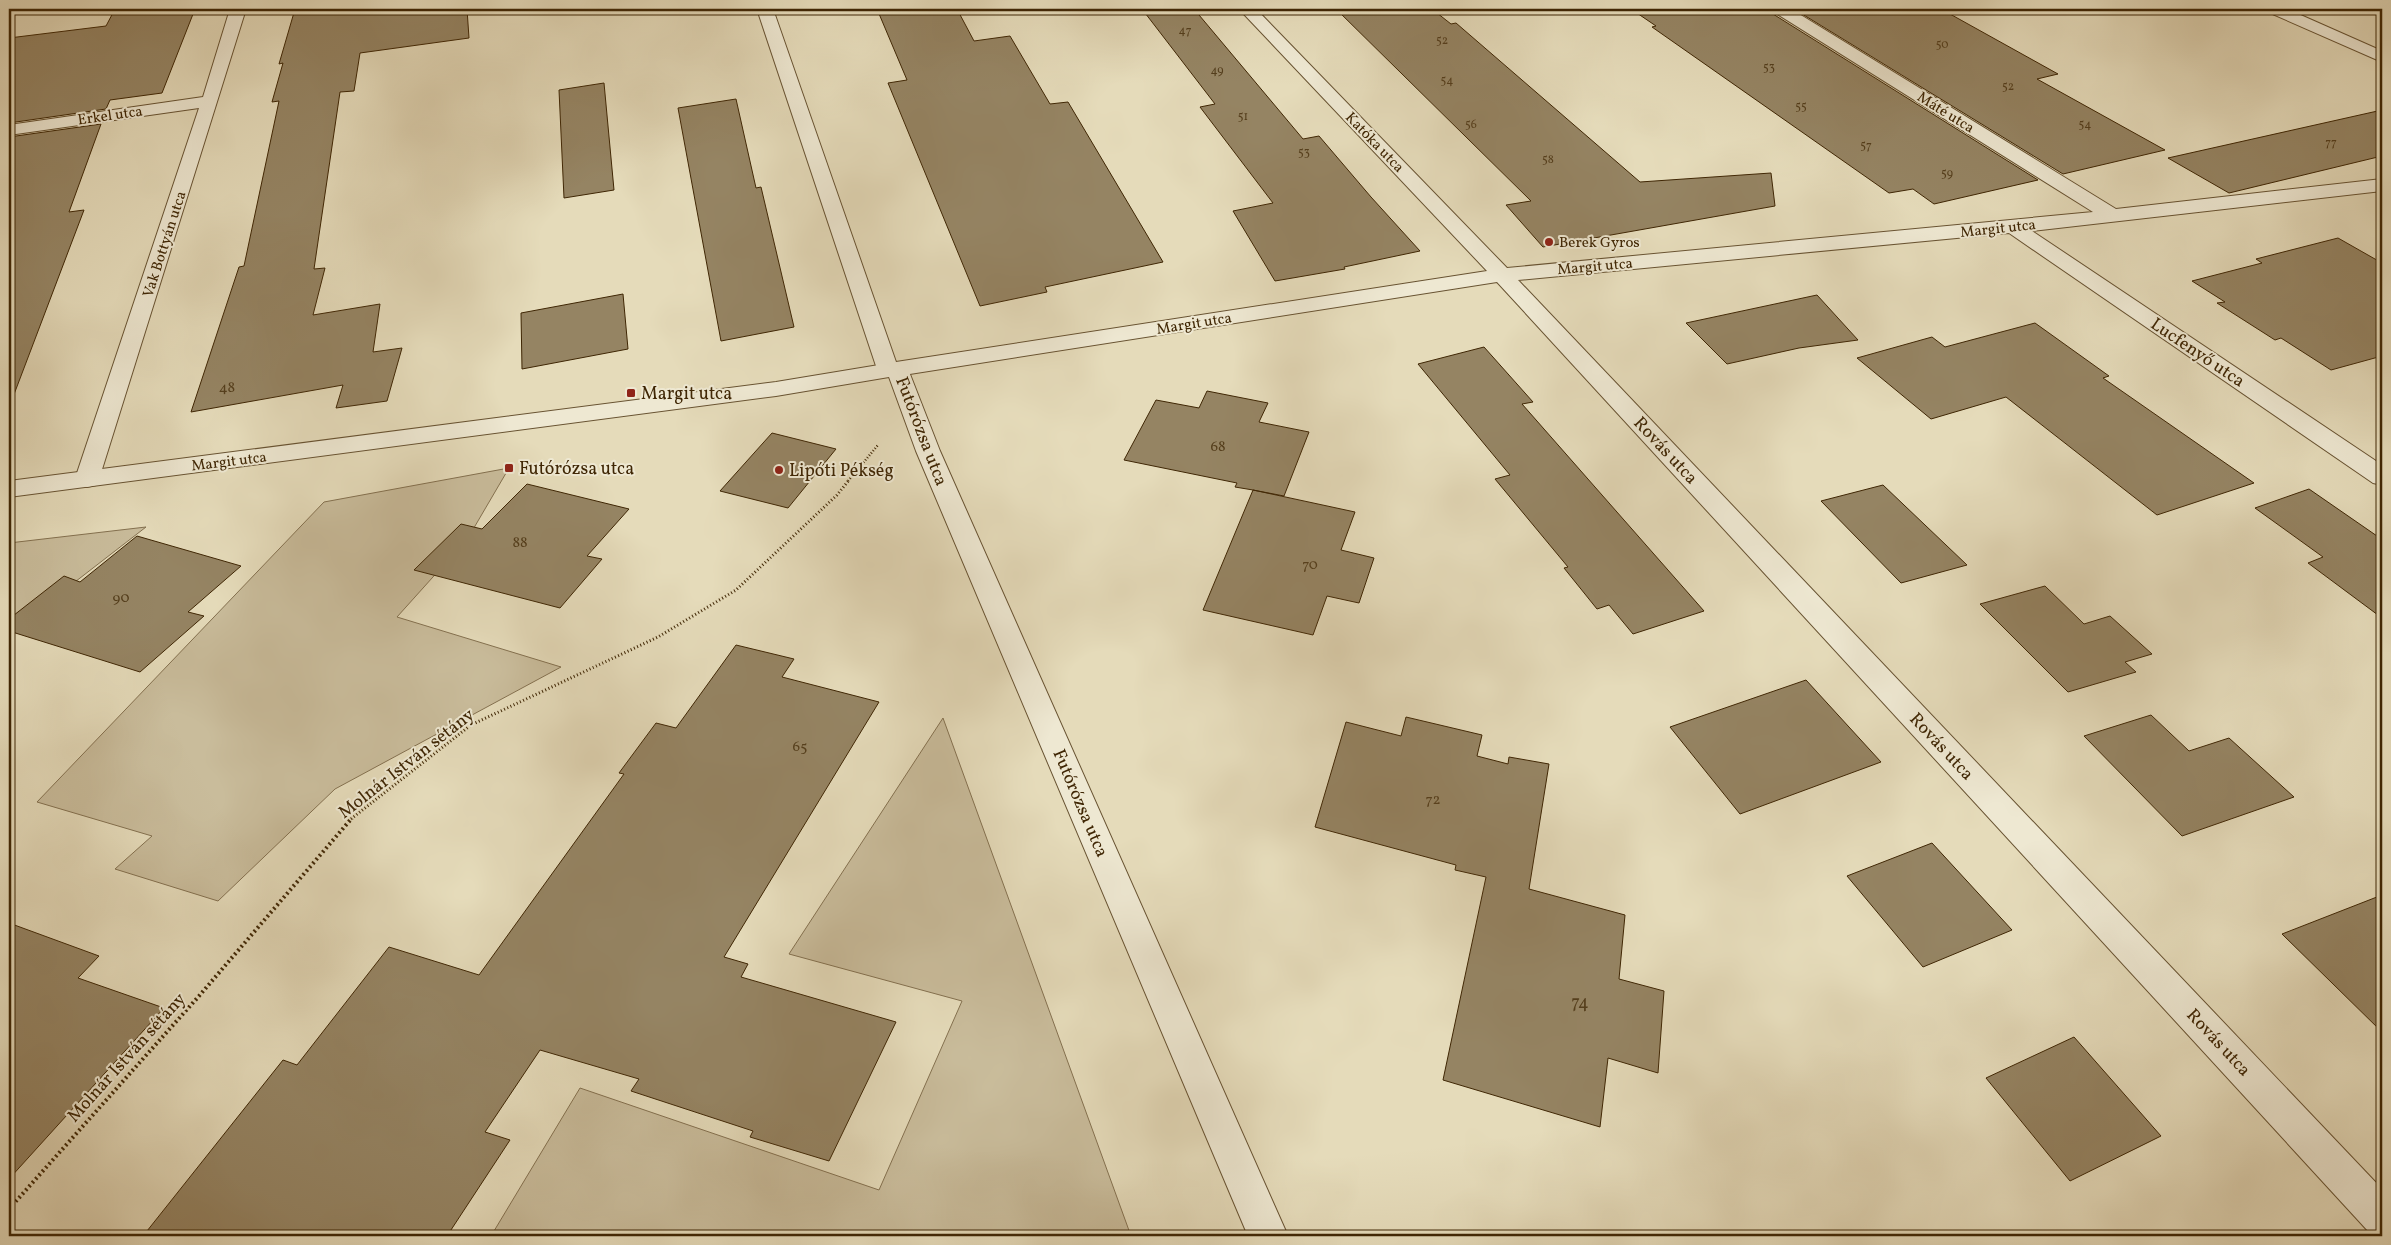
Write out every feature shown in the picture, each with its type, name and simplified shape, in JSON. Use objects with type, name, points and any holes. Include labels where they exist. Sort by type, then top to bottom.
[{"type":"street","name":"Vak Bottyán utca","points":[[87,479],[238,9]]},
{"type":"street","name":"Futórózsa utca","points":[[765,9],[892,370],[909,405],[1268,1236]]},
{"type":"street","name":"Katóka utca","points":[[1247,9],[1502,275]]},
{"type":"street","name":"Máté utca","points":[[1780,9],[2113,216]]},
{"type":"street","points":[[2274,9],[2382,57]]},
{"type":"street","name":"Erkel utca","points":[[9,130],[210,101]]},
{"type":"street","name":"Margit utca","points":[[9,489],[766,391],[1502,275],[2013,227],[2382,185]]},
{"type":"street","name":"Lucfenyő utca","points":[[2013,227],[2382,478]]},
{"type":"street","name":"Rovás utca","points":[[1502,275],[2382,1218]]},
{"type":"path","name":"Molnár István sétány","points":[[9,1209],[199,996],[352,818],[471,725],[658,637],[736,590],[837,495],[909,405]]},
{"type":"shaded area","points":[[509,468],[468,538],[397,617],[561,667],[335,789],[218,901],[115,869],[152,836],[37,802],[324,502]]},
{"type":"shaded area","points":[[146,527],[9,633],[9,543]]},
{"type":"shaded area","points":[[943,718],[1131,1236],[491,1236],[580,1088],[879,1190],[962,1001],[789,954]]},
{"type":"building","points":[[115,9],[195,9],[162,93],[110,100],[106,109],[9,123],[9,38],[106,26]]},
{"type":"building","points":[[295,9],[467,9],[469,38],[360,53],[354,91],[340,92],[314,269],[325,268],[313,315],[380,304],[373,352],[402,348],[387,401],[336,408],[343,385],[191,412],[239,267],[244,266],[279,101],[272,102],[283,63],[279,64]]},
{"type":"building","points":[[877,9],[957,9],[974,41],[1010,36],[1050,104],[1068,102],[1163,262],[1045,287],[1047,292],[980,306],[888,83],[907,80]]},
{"type":"building","points":[[1142,9],[1194,9],[1303,139],[1319,136],[1420,251],[1344,267],[1345,269],[1275,281],[1233,211],[1273,203],[1200,107],[1215,104]]},
{"type":"building","points":[[1336,9],[1432,9],[1451,24],[1456,23],[1640,182],[1771,173],[1775,206],[1543,247],[1506,205],[1531,201]]},
{"type":"building","points":[[1631,9],[1770,9],[1773,14],[2038,180],[1934,204],[1913,189],[1889,193],[1652,27],[1656,26]]},
{"type":"building","points":[[1794,9],[1941,9],[2058,74],[2037,79],[2165,150],[2063,174]]},
{"type":"building","points":[[604,83],[614,190],[564,198],[559,90]]},
{"type":"building","points":[[736,99],[756,188],[761,187],[794,327],[721,341],[678,108]]},
{"type":"building","points":[[2382,110],[2382,156],[2229,193],[2168,158]]},
{"type":"building","points":[[101,124],[69,212],[84,210],[13,397],[9,396],[9,137]]},
{"type":"building","points":[[2338,238],[2382,263],[2382,356],[2331,370],[2281,338],[2275,340],[2217,303],[2225,302],[2192,281],[2262,263],[2256,259]]},
{"type":"building","points":[[623,294],[628,349],[522,369],[521,313]]},
{"type":"building","points":[[1817,295],[1858,340],[1799,348],[1727,364],[1686,323]]},
{"type":"building","points":[[2035,323],[2109,376],[2103,378],[2254,483],[2157,515],[2006,397],[1931,419],[1857,358],[1932,337],[1945,347]]},
{"type":"building","points":[[1484,347],[1533,402],[1522,404],[1704,611],[1633,634],[1609,605],[1597,609],[1564,568],[1568,567],[1495,479],[1510,475],[1418,364]]},
{"type":"building","points":[[1207,391],[1268,403],[1259,422],[1309,432],[1284,496],[1235,487],[1237,483],[1124,460],[1156,400],[1199,408]]},
{"type":"building","name":"Lipóti Pékség","points":[[772,433],[836,449],[788,508],[720,491]]},
{"type":"building","points":[[527,484],[629,509],[587,556],[602,559],[560,608],[414,570],[461,524],[482,529]]},
{"type":"building","points":[[1883,485],[1967,565],[1901,583],[1821,501]]},
{"type":"building","points":[[2309,489],[2377,536],[2382,534],[2382,618],[2308,563],[2323,557],[2255,508]]},
{"type":"building","points":[[1253,490],[1355,512],[1341,550],[1374,558],[1359,603],[1327,596],[1313,635],[1203,610]]},
{"type":"building","points":[[137,536],[241,566],[188,612],[204,616],[140,672],[9,631],[9,619],[64,576],[80,582]]},
{"type":"building","points":[[2045,586],[2084,624],[2110,616],[2152,654],[2125,662],[2136,672],[2068,692],[1980,604]]},
{"type":"building","points":[[736,645],[794,659],[782,677],[879,702],[724,957],[748,964],[741,977],[896,1022],[829,1161],[750,1137],[753,1131],[631,1091],[639,1079],[540,1050],[485,1132],[510,1140],[447,1236],[143,1236],[283,1060],[297,1065],[389,947],[479,975],[624,774],[619,773],[656,723],[676,728]]},
{"type":"building","points":[[1806,680],[1881,762],[1740,814],[1670,727]]},
{"type":"building","points":[[2151,715],[2189,751],[2229,738],[2294,797],[2182,836],[2084,736]]},
{"type":"building","points":[[1406,717],[1482,735],[1477,756],[1508,764],[1509,757],[1549,764],[1529,889],[1625,915],[1619,979],[1664,991],[1658,1073],[1608,1058],[1600,1127],[1443,1080],[1486,877],[1455,870],[1456,865],[1315,827],[1346,722],[1401,736]]},
{"type":"building","points":[[1932,843],[2012,930],[1923,967],[1847,876]]},
{"type":"building","points":[[2382,895],[2382,1032],[2282,934]]},
{"type":"building","points":[[9,923],[99,956],[78,978],[164,1008],[9,1179]]},
{"type":"building","points":[[2074,1037],[2161,1136],[2070,1181],[1986,1078]]},
{"type":"place","name":"Berek Gyros","points":[[1549,242]]},
{"type":"place","name":"Margit utca","points":[[631,393]]},
{"type":"place","name":"Futórózsa utca","points":[[509,468]]},
{"type":"place","name":"Lipóti Pékség","points":[[779,470]]}]
